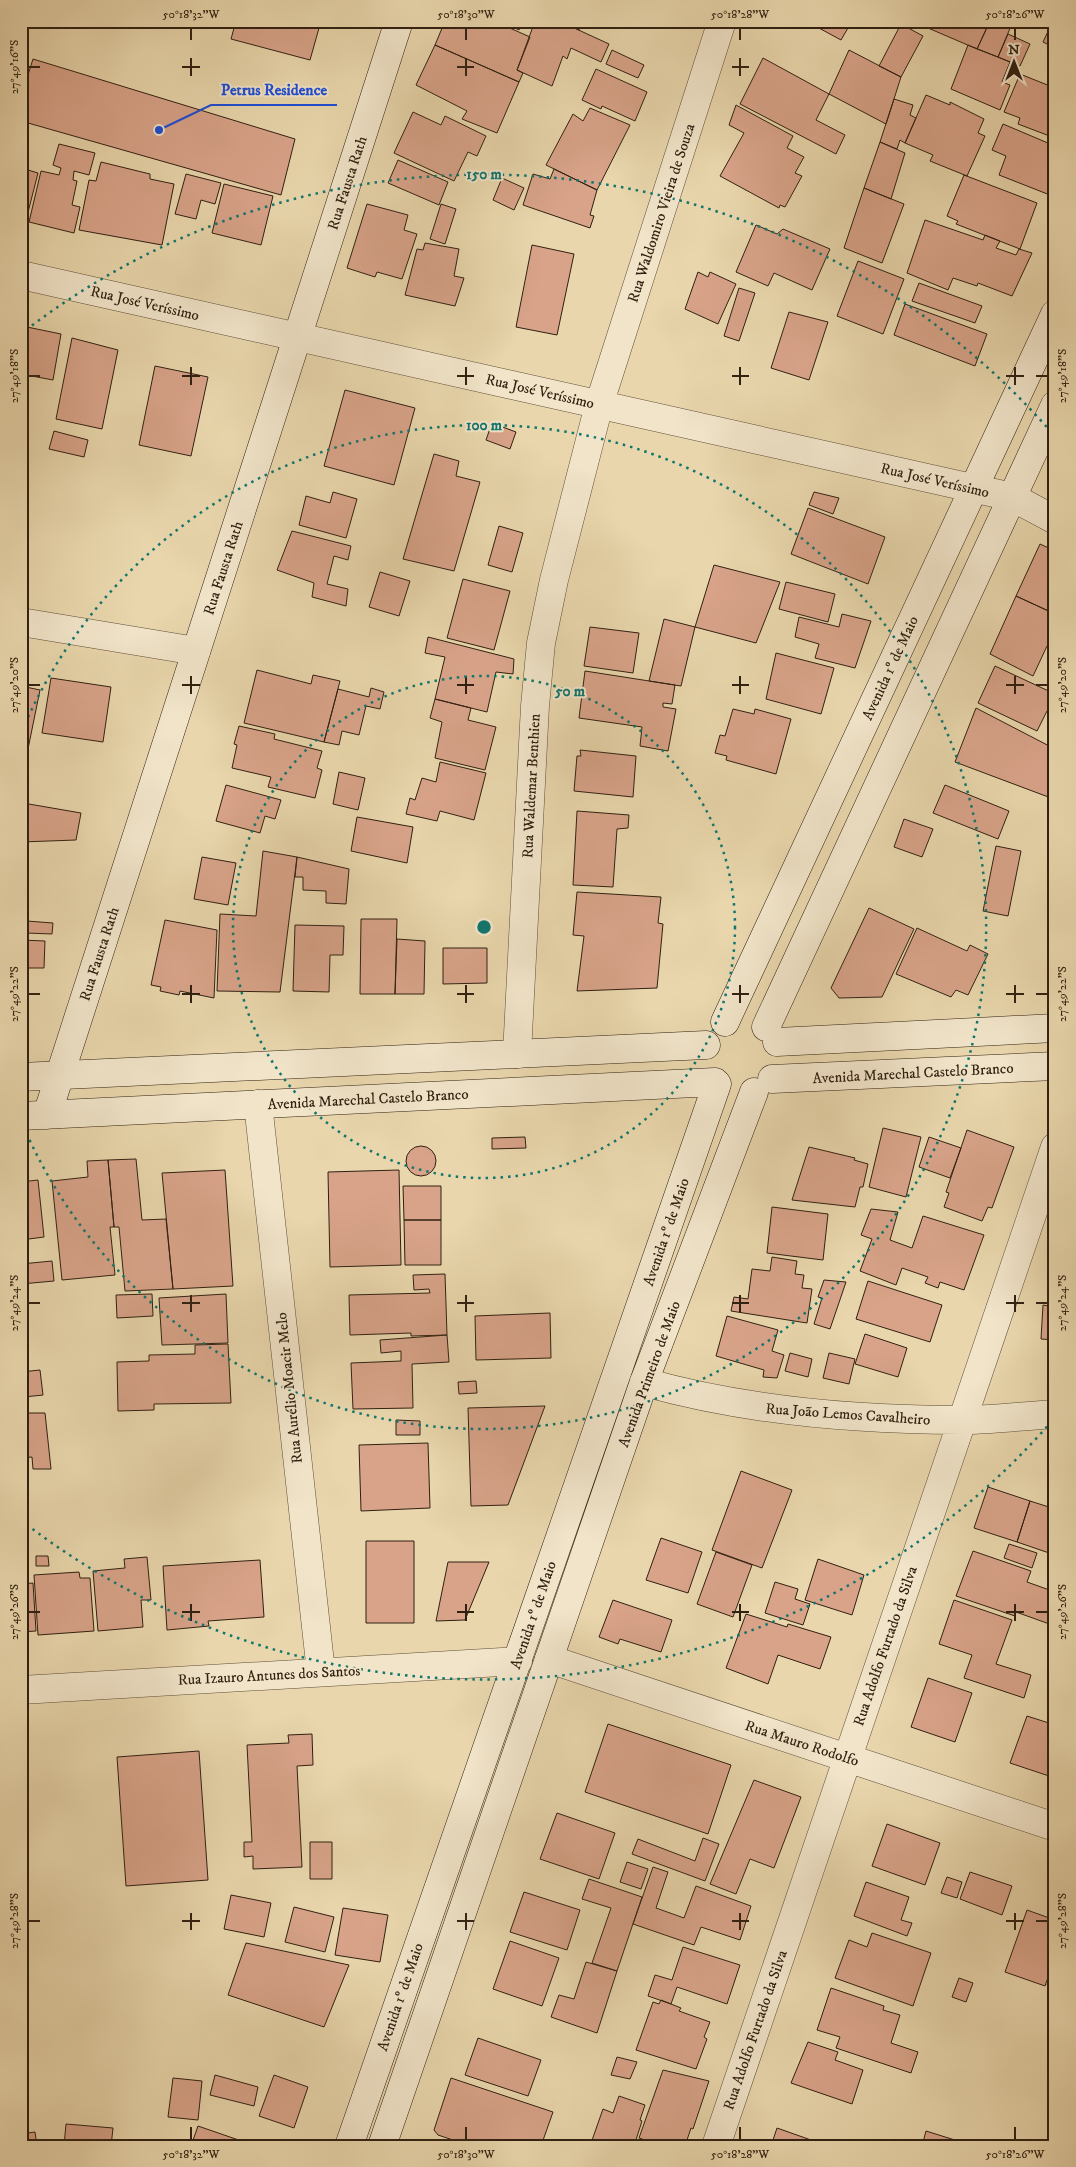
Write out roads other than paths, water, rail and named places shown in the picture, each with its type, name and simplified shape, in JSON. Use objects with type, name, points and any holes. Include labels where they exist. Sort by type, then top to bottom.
[{"type":"street","name":"Rua Fausta Rath","points":[[34,1116],[60,1075],[398,21]]},
{"type":"street","name":"Rua Waldomiro Vieira de Souza","points":[[599,405],[722,21]]},
{"type":"street","name":"Rua José Veríssimo","points":[[21,275],[1012,498],[1055,520]]},
{"type":"street","name":"Avenida 1º de Maio","points":[[725,1022],[1055,314]]},
{"type":"street","name":"Rua Waldemar Benthien","points":[[517,1054],[541,643],[554,580],[599,405]]},
{"type":"street","points":[[772,1034],[1055,405]]},
{"type":"street","points":[[21,622],[196,651]]},
{"type":"street","points":[[747,1018],[757,1021],[772,1034],[780,1061],[763,1086],[741,1094],[728,1091],[716,1083],[706,1066],[706,1045],[716,1028],[725,1022],[747,1018]]},
{"type":"street","points":[[772,1034],[1055,1028]]},
{"type":"street","points":[[21,1077],[706,1045]]},
{"type":"street","name":"Avenida Marechal Castelo Branco","points":[[763,1086],[1055,1066]]},
{"type":"street","name":"Avenida 1º de Maio","points":[[349,2146],[716,1083]]},
{"type":"street","name":"Avenida Marechal Castelo Branco","points":[[34,1116],[716,1083]]},
{"type":"street","name":"Avenida Primeiro de Maio","points":[[549,1659],[644,1382],[763,1086]]},
{"type":"street","name":"Rua Aurélio Moacir Melo","points":[[258,1104],[321,1672]]},
{"type":"street","name":"Rua Adolfo Furtado da Silva","points":[[716,2146],[1055,1147]]},
{"type":"street","name":"Rua João Lemos Cavalheiro","points":[[644,1382],[694,1396],[765,1409],[850,1416],[962,1420],[1055,1414]]},
{"type":"street","name":"Avenida 1º de Maio","points":[[382,2146],[549,1659]]},
{"type":"street","name":"Rua Mauro Rodolfo","points":[[549,1659],[1055,1827]]},
{"type":"street","name":"Rua Izauro Antunes dos Santos","points":[[21,1690],[518,1661]]},
{"type":"place","name":"Petrus Residence","points":[[159,130]]}]
